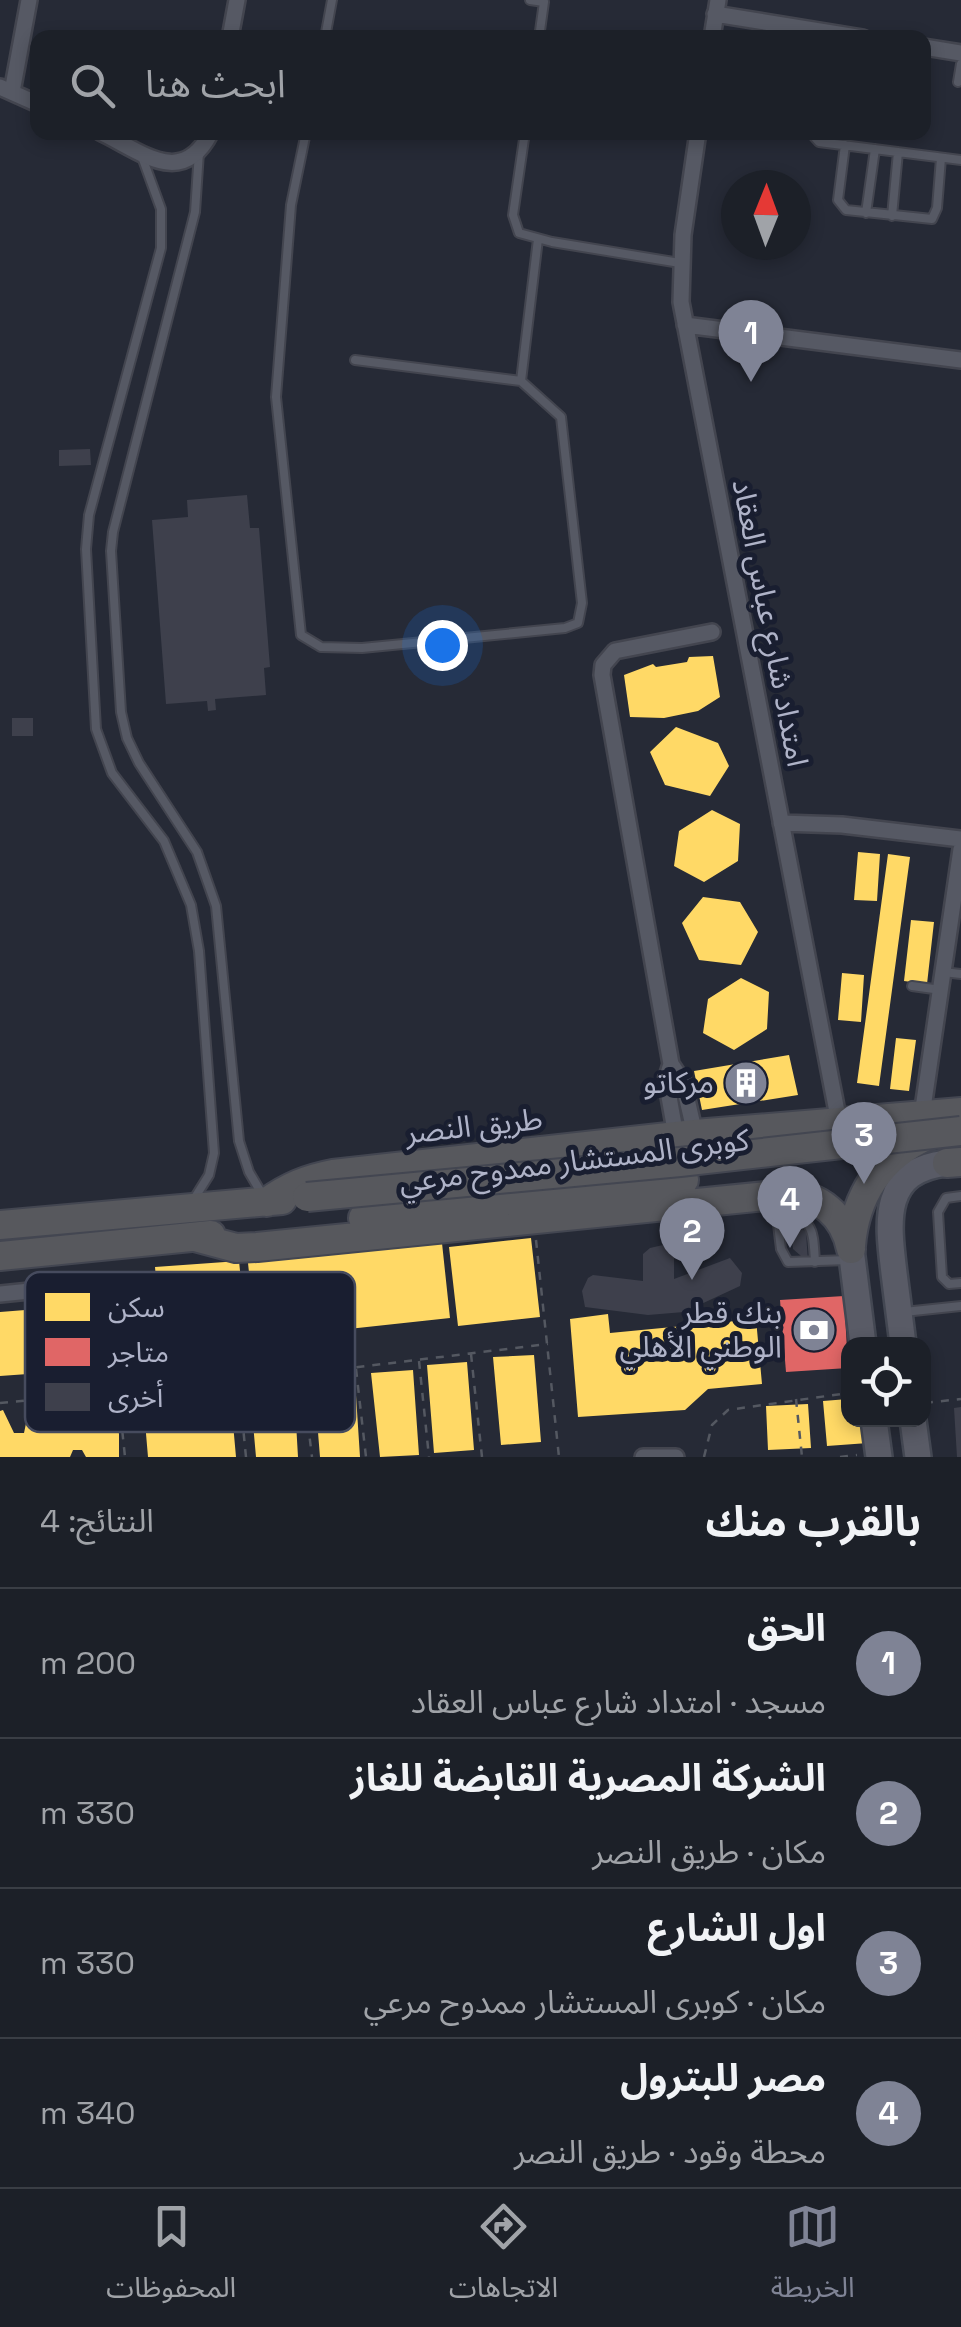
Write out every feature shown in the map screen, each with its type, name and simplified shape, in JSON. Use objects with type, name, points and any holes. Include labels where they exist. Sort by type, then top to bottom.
[{"type":"highway","name":"طريق النصر","points":[[0,1225],[267,1202],[298,1183],[333,1174],[685,1135],[961,1112]]},
{"type":"highway","points":[[852,1254],[859,1206],[882,1167],[904,1146],[961,1122]]},
{"type":"highway","points":[[762,1128],[788,1141],[796,1158],[796,1178],[779,1208]]},
{"type":"highway","name":"كوبرى المستشار ممدوح مرعي","points":[[267,1202],[961,1131]]},
{"type":"highway","name":"كوبرى المستشار ممدوح مرعي","points":[[195,1237],[956,1158]]},
{"type":"highway","points":[[0,1256],[195,1237],[215,1244],[246,1247],[533,1220],[779,1208],[809,1197],[829,1208],[844,1226],[852,1254]]},
{"type":"main road","points":[[903,1337],[889,1228],[890,1206],[900,1187],[916,1172],[956,1158]]},
{"type":"main road","points":[[852,1254],[862,1337]]},
{"type":"main road","points":[[875,1427],[879,1457]]},
{"type":"main road","points":[[914,1427],[918,1457]]},
{"type":"street","points":[[29,0],[6,90],[30,100]]},
{"type":"street","points":[[231,30],[236,0]]},
{"type":"street","points":[[717,7],[804,30]]},
{"type":"street","points":[[931,48],[961,53]]},
{"type":"street","points":[[117,140],[168,163],[192,159],[206,140]]},
{"type":"street","name":"امتداد شارع عباس العقاد","points":[[697,140],[680,263],[685,325],[839,1122]]},
{"type":"street","points":[[685,325],[961,360]]},
{"type":"street","points":[[685,1135],[683,1082],[671,1064],[602,675],[608,657],[624,647],[712,632]]},
{"type":"street","points":[[781,823],[842,825],[961,839]]},
{"type":"street","points":[[922,1115],[958,895],[961,849]]},
{"type":"street","points":[[0,1294],[25,1291]]},
{"type":"street","points":[[643,1457],[676,1457]]},
{"type":"lane","points":[[326,30],[332,0]]},
{"type":"lane","points":[[530,0],[544,2],[539,30]]},
{"type":"lane","points":[[958,82],[961,64]]},
{"type":"lane","points":[[304,140],[291,205],[276,398],[301,635],[321,647],[362,648],[565,628],[578,622],[582,603],[561,417],[521,381],[356,360]]},
{"type":"lane","points":[[524,140],[512,221],[519,232],[538,239],[680,263]]},
{"type":"lane","points":[[817,140],[961,160]]},
{"type":"lane","points":[[845,145],[838,203],[846,210],[866,213],[929,220],[934,217],[941,158]]},
{"type":"lane","points":[[866,213],[875,149]]},
{"type":"lane","points":[[139,150],[161,209],[162,248],[94,494],[87,532],[87,566],[94,713],[100,746],[112,773],[151,822],[175,862],[196,928],[214,1153],[209,1175],[188,1209]]},
{"type":"lane","points":[[199,152],[195,212],[113,532],[121,712],[132,751],[198,852],[212,887],[220,926],[241,1152],[267,1202]]},
{"type":"lane","points":[[892,216],[898,152]]},
{"type":"lane","points":[[521,381],[538,239]]},
{"type":"lane","points":[[943,972],[961,974]]},
{"type":"lane","points":[[912,986],[941,990]]},
{"type":"lane","points":[[961,1196],[946,1198],[938,1212],[942,1277],[949,1284],[961,1283]]},
{"type":"lane","points":[[779,1208],[804,1220],[812,1230],[810,1242],[815,1262]]},
{"type":"lane","points":[[779,1208],[782,1256],[788,1262],[815,1262],[852,1254]]},
{"type":"lane","points":[[779,1208],[791,1232]]},
{"type":"lane","points":[[899,1312],[961,1306]]},
{"type":"path","points":[[533,1220],[559,1457]]},
{"type":"path","points":[[366,1457],[356,1367],[548,1344]]},
{"type":"path","points":[[470,1353],[482,1457]]},
{"type":"path","points":[[419,1359],[429,1457]]},
{"type":"path","points":[[704,1457],[712,1425],[728,1410],[841,1395]]},
{"type":"path","points":[[796,1399],[802,1457]]},
{"type":"path","points":[[931,1402],[961,1399]]},
{"type":"path","points":[[0,1403],[25,1401]]},
{"type":"path","points":[[122,1432],[125,1457]]},
{"type":"path","points":[[244,1432],[246,1457]]},
{"type":"path","points":[[309,1432],[312,1457]]},
{"type":"building: سكن","points":[[713,656],[720,697],[698,711],[664,718],[630,717],[624,675],[653,664],[656,667],[687,662],[689,657]]},
{"type":"building: سكن","points":[[676,727],[718,743],[729,766],[710,796],[665,785],[650,752]]},
{"type":"building: سكن","points":[[712,810],[740,824],[738,861],[704,882],[674,866],[679,831]]},
{"type":"building: سكن","points":[[858,852],[880,854],[877,901],[854,900]]},
{"type":"building: سكن","points":[[888,854],[910,857],[879,1086],[857,1083]]},
{"type":"building: سكن","points":[[703,897],[740,902],[758,932],[741,965],[699,960],[682,923]]},
{"type":"building: سكن","points":[[911,920],[934,922],[927,984],[904,981]]},
{"type":"building: سكن","points":[[842,973],[864,975],[861,1022],[838,1020]]},
{"type":"building: سكن","points":[[741,978],[769,992],[767,1029],[734,1050],[703,1033],[708,999]]},
{"type":"building: سكن","points":[[896,1038],[916,1040],[909,1091],[890,1089]]},
{"type":"building: سكن","name":"مركاتو","points":[[789,1055],[798,1095],[702,1110],[694,1071]]},
{"type":"building: سكن","points":[[531,1238],[540,1317],[458,1326],[449,1247]]},
{"type":"building: سكن","points":[[442,1243],[450,1318],[355,1328],[355,1272],[249,1272],[248,1263]]},
{"type":"building: سكن","points":[[239,1261],[240,1272],[155,1272],[155,1267]]},
{"type":"building: سكن","points":[[25,1310],[25,1374],[0,1376],[0,1312]]},
{"type":"building: سكن","points":[[608,1314],[610,1333],[756,1319],[762,1384],[708,1389],[685,1410],[578,1417],[570,1319]]},
{"type":"building: سكن","points":[[534,1355],[541,1442],[501,1445],[493,1357]]},
{"type":"building: سكن","points":[[467,1362],[474,1450],[434,1453],[427,1365]]},
{"type":"building: سكن","points":[[413,1370],[419,1455],[380,1457],[371,1373]]},
{"type":"building: سكن","points":[[355,1380],[360,1457],[320,1457],[318,1432],[355,1432]]},
{"type":"building: سكن","points":[[841,1400],[841,1427],[867,1427],[868,1443],[827,1446],[823,1401]]},
{"type":"building: سكن","points":[[808,1404],[811,1448],[768,1450],[766,1406]]},
{"type":"building: سكن","points":[[3,1410],[14,1433],[24,1433],[25,1428],[25,1432],[119,1432],[119,1457],[86,1457],[82,1450],[73,1450],[70,1457],[0,1457],[0,1411]]},
{"type":"building: سكن","points":[[146,1432],[234,1432],[236,1457],[148,1457]]},
{"type":"building: سكن","points":[[254,1432],[297,1432],[298,1457],[256,1457]]},
{"type":"building: متاجر","name":"بنك قطر الوطني الأهلي","points":[[844,1296],[846,1337],[841,1337],[841,1368],[786,1372],[780,1300]]},
{"type":"building: أخرى","points":[[90,449],[91,465],[59,466],[59,450]]},
{"type":"building: أخرى","points":[[247,495],[250,528],[259,528],[270,667],[264,668],[266,695],[215,699],[216,710],[208,711],[207,701],[166,704],[152,520],[188,517],[187,500]]},
{"type":"building: أخرى","points":[[12,718],[33,718],[33,736],[12,736]]},
{"type":"building: أخرى","points":[[790,1219],[806,1232],[808,1262],[793,1249]]},
{"type":"building: أخرى","points":[[663,1245],[674,1253],[674,1279],[730,1258],[742,1273],[740,1286],[684,1312],[648,1315],[585,1307],[582,1291],[588,1278],[593,1275],[643,1281],[643,1254]]},
{"type":"building: أخرى","points":[[961,1407],[961,1457],[957,1457],[954,1408]]},
{"type":"place","name":"الحق","points":[[751,382]]},
{"type":"place","name":"مركاتو","points":[[746,1083]]},
{"type":"place","name":"اول الشارع","points":[[864,1184]]},
{"type":"place","name":"مصر للبترول","points":[[790,1248]]},
{"type":"place","name":"الشركة المصرية القابضة للغاز","points":[[692,1280]]},
{"type":"place","name":"بنك قطر الوطني الأهلي","points":[[814,1330]]}]
